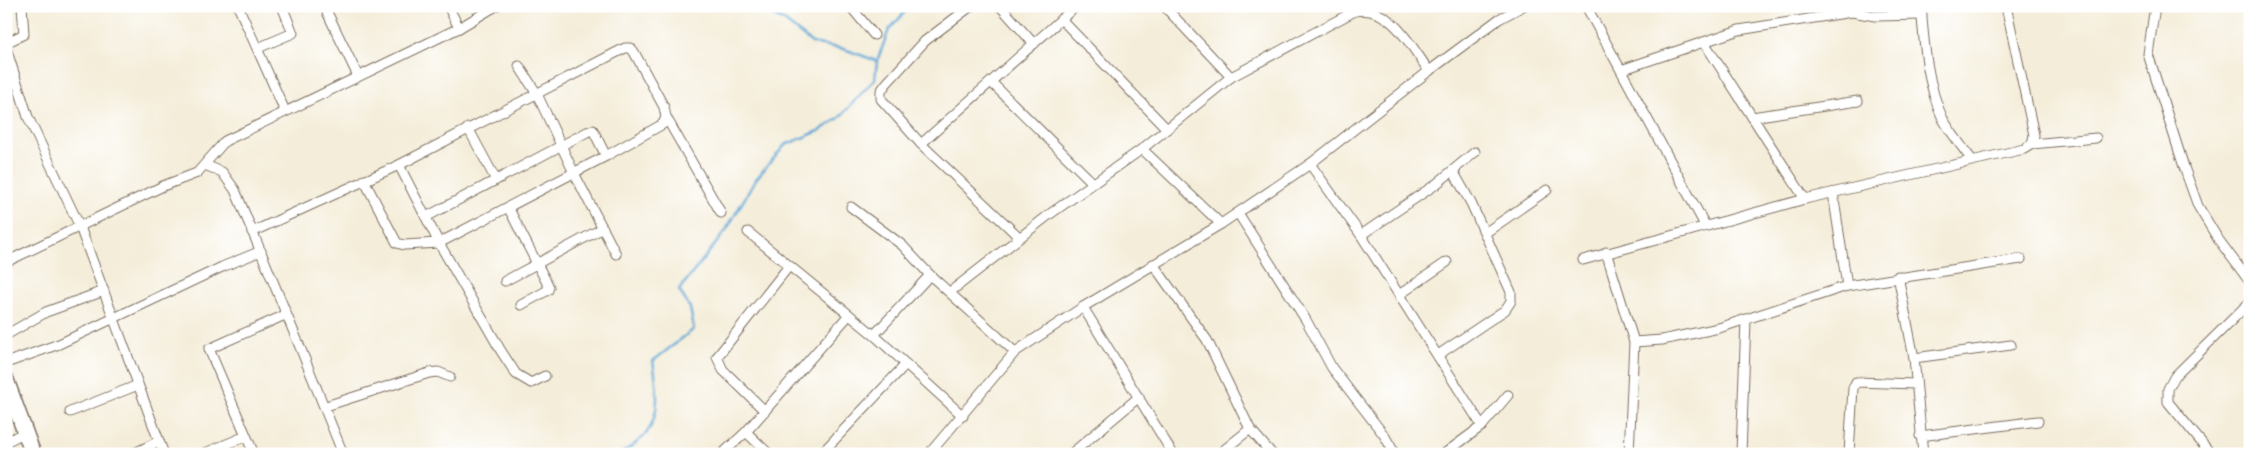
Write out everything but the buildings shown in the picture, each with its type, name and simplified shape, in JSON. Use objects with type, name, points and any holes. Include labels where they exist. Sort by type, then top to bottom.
[{"type":"main road","points":[[6,380],[27,431],[33,454]]},
{"type":"street","points":[[6,43],[24,34],[22,6]]},
{"type":"street","points":[[238,6],[286,111]]},
{"type":"street","points":[[258,48],[293,33],[282,6]]},
{"type":"street","points":[[324,6],[358,76]]},
{"type":"street","points":[[448,6],[459,28]]},
{"type":"street","points":[[6,262],[164,186],[197,173],[225,141],[459,28],[496,6]]},
{"type":"street","points":[[850,6],[874,35]]},
{"type":"street","points":[[971,6],[925,41],[881,91],[881,99],[921,144],[1019,237]]},
{"type":"street","points":[[1000,6],[1034,44]]},
{"type":"street","points":[[921,144],[1076,6]]},
{"type":"street","points":[[1164,6],[1231,77]]},
{"type":"street","points":[[930,454],[1015,352],[1083,307],[1238,213],[1310,164],[1499,19],[1524,6]]},
{"type":"street","points":[[1586,6],[1705,225]]},
{"type":"street","points":[[2006,6],[2034,135],[2032,144]]},
{"type":"street","points":[[2155,6],[2148,54],[2185,170],[2198,206],[2218,239],[2250,282]]},
{"type":"street","points":[[950,292],[1092,182],[1167,130],[1231,77],[1353,8],[1383,10],[1429,71]]},
{"type":"street","points":[[1622,70],[1739,30],[1852,12],[1887,16],[1921,11],[1925,49],[1943,119],[1972,160]]},
{"type":"street","points":[[1061,19],[1167,130]]},
{"type":"street","points":[[1704,42],[1805,199]]},
{"type":"street","points":[[6,48],[28,117],[80,227],[104,291],[112,319],[164,454]]},
{"type":"street","points":[[252,232],[399,165],[626,48],[631,48],[664,107],[666,117],[721,213]]},
{"type":"street","points":[[519,66],[537,94],[574,173],[616,254]]},
{"type":"street","points":[[991,82],[1092,182]]},
{"type":"street","points":[[1752,117],[1858,101]]},
{"type":"street","points":[[364,180],[397,243],[404,245],[439,243],[606,156],[663,124],[666,117]]},
{"type":"street","points":[[468,128],[496,180]]},
{"type":"street","points":[[426,217],[562,144],[593,130],[606,156]]},
{"type":"street","points":[[1583,260],[1606,252],[1805,199],[2024,149],[2032,144],[2096,138]]},
{"type":"street","points":[[1142,149],[1221,224]]},
{"type":"street","points":[[1361,235],[1415,200],[1476,152]]},
{"type":"street","points":[[1310,164],[1361,235],[1482,426]]},
{"type":"street","points":[[205,165],[227,176],[261,251],[285,315],[326,406],[343,454]]},
{"type":"street","points":[[399,165],[439,243],[516,374],[531,383],[545,376]]},
{"type":"street","points":[[1438,355],[1505,310],[1511,301],[1511,292],[1485,233],[1453,171]]},
{"type":"street","points":[[1485,233],[1547,190]]},
{"type":"street","points":[[1833,193],[1847,286]]},
{"type":"street","points":[[851,207],[902,245],[930,275],[1015,352]]},
{"type":"street","points":[[508,208],[538,263],[549,289],[521,305]]},
{"type":"street","points":[[1238,213],[1306,320],[1332,368],[1384,435],[1394,454]]},
{"type":"street","points":[[505,281],[604,228]]},
{"type":"street","points":[[748,232],[874,336],[963,416]]},
{"type":"street","points":[[6,363],[59,344],[222,267],[261,251]]},
{"type":"street","points":[[1606,252],[1634,342],[1630,454]]},
{"type":"street","points":[[1634,342],[1690,335],[1746,320],[1847,286],[1898,276],[2021,259]]},
{"type":"street","points":[[1399,294],[1448,262]]},
{"type":"street","points":[[1153,264],[1207,340],[1250,429],[1272,454]]},
{"type":"street","points":[[766,411],[723,370],[717,357],[789,266]]},
{"type":"street","points":[[874,336],[930,275]]},
{"type":"street","points":[[1898,276],[1914,358],[1923,454]]},
{"type":"street","points":[[6,335],[46,312],[104,291]]},
{"type":"street","points":[[2211,454],[2168,402],[2168,389],[2175,376],[2250,302]]},
{"type":"street","points":[[1083,307],[1173,454]]},
{"type":"street","points":[[254,454],[209,348],[285,315]]},
{"type":"street","points":[[722,454],[766,411],[848,316]]},
{"type":"street","points":[[1741,454],[1746,320]]},
{"type":"street","points":[[1914,358],[2011,346]]},
{"type":"street","points":[[822,454],[906,364]]},
{"type":"street","points":[[326,406],[429,373],[438,372],[450,377]]},
{"type":"street","points":[[1849,454],[1853,388],[1856,382],[1916,384]]},
{"type":"street","points":[[70,412],[138,385]]},
{"type":"street","points":[[1444,454],[1482,426],[1508,395]]},
{"type":"street","points":[[1071,454],[1139,397]]},
{"type":"street","points":[[1920,436],[2038,421]]},
{"type":"street","points":[[1219,454],[1250,429]]},
{"type":"street","points":[[6,442],[27,431]]},
{"type":"street","points":[[746,432],[769,454]]},
{"type":"street","points":[[203,454],[246,436]]},
{"type":"street","points":[[133,454],[159,441]]},
{"type":"waterway","points":[[753,6],[783,20],[812,43],[844,49],[877,61]]},
{"type":"waterway","points":[[621,454],[638,442],[651,426],[657,399],[653,361],[694,329],[690,308],[679,290],[725,232],[756,179],[785,145],[819,131],[839,118],[875,79],[877,61],[889,30],[910,6]]}]
